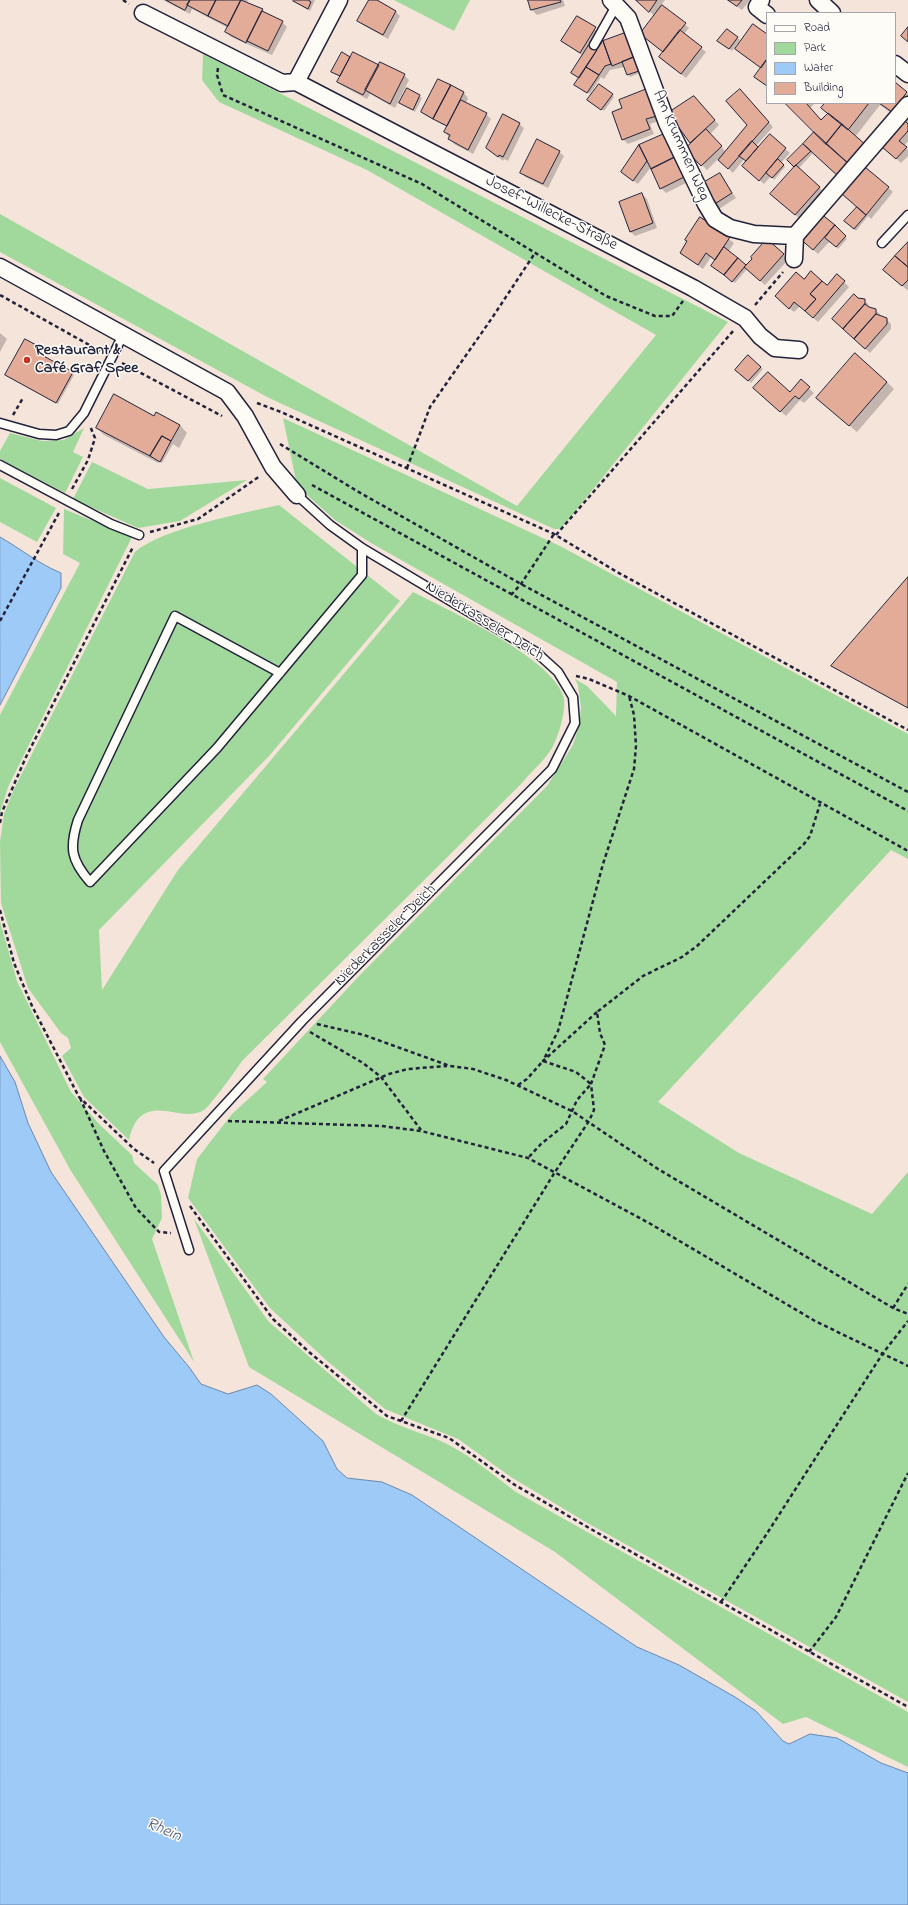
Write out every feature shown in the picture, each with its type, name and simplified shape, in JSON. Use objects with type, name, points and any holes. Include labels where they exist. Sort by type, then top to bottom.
[{"type":"street","points":[[296,82],[338,0]]},
{"type":"street","points":[[761,0],[757,7],[766,14]]},
{"type":"street","points":[[818,0],[831,12]]},
{"type":"street","name":"Am Krummen Weg","points":[[614,3],[628,18],[667,122],[706,204],[715,219],[730,228],[754,234],[795,236]]},
{"type":"street","name":"Josef-Willecke-Straße","points":[[143,13],[282,83],[296,82],[693,288],[745,318],[760,336],[775,348],[799,350]]},
{"type":"street","points":[[896,65],[908,74]]},
{"type":"street","points":[[794,259],[795,236],[908,104]]},
{"type":"street","name":"Niederkasseler Deich","points":[[0,267],[227,392],[256,433],[273,467],[297,495]]},
{"type":"lane","points":[[594,45],[614,3]]},
{"type":"lane","points":[[882,243],[908,215]]},
{"type":"lane","points":[[0,423],[39,434],[56,435],[69,431],[84,413],[123,335]]},
{"type":"lane","points":[[0,466],[111,524],[139,535]]},
{"type":"lane","name":"Niederkasseler Deich","points":[[164,1171],[212,1121],[302,1020],[552,768],[575,723],[573,697],[558,672],[536,652],[362,548],[330,525],[297,495]]},
{"type":"lane","points":[[280,673],[175,616],[78,820],[73,834],[72,852],[78,867],[90,882],[217,748],[280,673],[362,575],[362,548]]},
{"type":"lane","points":[[164,1171],[189,1250]]},
{"type":"path","points":[[221,52],[216,75],[223,95],[422,184],[606,296],[655,316],[672,316],[693,288]]},
{"type":"path","points":[[407,468],[430,407],[535,253]]},
{"type":"path","points":[[511,595],[521,584],[555,535],[745,318],[794,259]]},
{"type":"path","points":[[0,295],[112,358],[228,419]]},
{"type":"path","points":[[14,413],[23,398]]},
{"type":"path","points":[[254,402],[281,412],[555,535],[617,572],[908,730]]},
{"type":"path","points":[[69,494],[88,460],[95,438],[84,413]]},
{"type":"path","points":[[256,433],[286,447],[357,491],[521,584],[908,792]]},
{"type":"path","points":[[0,823],[2,812],[26,757],[139,535],[198,519],[273,467]]},
{"type":"path","points":[[285,480],[302,480],[908,811]]},
{"type":"path","points":[[0,621],[63,506]]},
{"type":"path","points":[[558,672],[589,678],[630,696],[820,804],[908,851]]},
{"type":"path","points":[[543,1061],[558,1031],[603,864],[634,769],[634,715],[630,696]]},
{"type":"path","points":[[518,1086],[597,1012],[643,976],[682,957],[692,950],[764,884],[810,836],[820,804]]},
{"type":"path","points":[[0,910],[14,963],[32,1006],[79,1097],[104,1151],[136,1208],[159,1232],[172,1233],[186,1240]]},
{"type":"path","points":[[401,1421],[555,1172],[589,1121],[594,1110],[592,1084],[605,1045],[600,1033],[597,1012]]},
{"type":"path","points":[[302,1020],[364,1035],[450,1066]]},
{"type":"path","points":[[302,1020],[308,1031],[363,1063],[381,1077],[421,1131]]},
{"type":"path","points":[[543,1061],[576,1072],[592,1084]]},
{"type":"path","points":[[277,1122],[381,1077],[408,1069],[450,1066],[473,1069],[518,1086],[572,1111],[658,1168],[712,1201],[893,1308],[908,1314]]},
{"type":"path","points":[[528,1158],[541,1144],[566,1124],[577,1100],[592,1084]]},
{"type":"path","points":[[79,1097],[134,1149],[164,1171]]},
{"type":"path","points":[[212,1121],[381,1126],[421,1131],[528,1158],[649,1223],[815,1320],[908,1366]]},
{"type":"path","points":[[186,1202],[273,1319],[374,1407],[387,1416],[449,1438],[516,1485],[908,1707]]},
{"type":"path","points":[[893,1308],[908,1284]]},
{"type":"path","points":[[721,1602],[883,1353],[908,1321]]},
{"type":"path","points":[[809,1652],[836,1617],[908,1473]]},
{"type":"green space","points":[[394,0],[470,0],[454,31]]},
{"type":"green space","points":[[203,54],[728,322],[565,524],[559,529],[554,529],[269,398],[0,252],[0,214],[517,506],[656,335],[367,170],[219,102],[202,80]]},
{"type":"green space","points":[[283,418],[560,546],[908,734],[908,859],[891,850],[658,1102],[739,1153],[872,1214],[908,1172],[908,1702],[584,1521],[511,1477],[458,1439],[385,1409],[326,1360],[270,1308],[188,1198],[197,1159],[232,1114],[267,1082],[263,1079],[360,975],[547,786],[573,745],[579,726],[581,708],[578,685],[575,679],[587,686],[616,716],[617,682],[371,543],[335,520],[297,486]]},
{"type":"green space","points":[[84,428],[73,452],[83,457],[65,493],[0,459],[0,451],[10,433],[42,441],[64,440]]},
{"type":"green space","points":[[92,462],[148,489],[247,480],[180,521],[138,528],[73,499]]},
{"type":"green space","points":[[0,478],[56,508],[37,542],[0,522]]},
{"type":"green space","points":[[279,505],[400,601],[269,756],[99,930],[102,990],[178,870],[413,592],[474,623],[522,653],[542,668],[557,684],[564,699],[564,710],[561,724],[557,738],[549,753],[522,783],[242,1061],[204,1110],[187,1114],[153,1111],[144,1114],[137,1120],[129,1140],[84,1097],[62,1056],[71,1048],[68,1038],[61,1033],[28,988],[1,903],[0,842],[4,814],[14,789],[135,552],[148,543],[183,529],[224,517]]},
{"type":"green space","points":[[64,509],[132,537],[8,787],[0,813],[0,715],[80,563],[63,554]]},
{"type":"green space","points":[[0,921],[17,981],[71,1092],[100,1125],[132,1155],[134,1163],[158,1185],[161,1195],[162,1218],[152,1239],[194,1362],[71,1171],[0,1042]]},
{"type":"green space","points":[[194,1219],[269,1322],[376,1414],[408,1429],[451,1446],[480,1465],[516,1492],[908,1712],[908,1767],[806,1717],[783,1724],[555,1552],[249,1367]]},
{"type":"water","points":[[0,537],[38,561],[61,573],[61,588],[0,705]]},
{"type":"water","name":"Rhein","points":[[0,1056],[15,1082],[28,1123],[51,1172],[164,1337],[201,1384],[228,1394],[257,1385],[271,1394],[323,1441],[337,1469],[347,1478],[382,1482],[412,1495],[637,1647],[679,1665],[735,1697],[756,1711],[783,1741],[789,1744],[810,1734],[837,1738],[881,1763],[908,1773],[908,1905],[0,1905]]},
{"type":"building","points":[[166,0],[190,0],[185,10]]},
{"type":"building","points":[[190,0],[216,0],[208,16],[187,5]]},
{"type":"building","points":[[216,0],[241,0],[228,26],[208,16]]},
{"type":"building","points":[[241,0],[263,9],[246,43],[225,32]]},
{"type":"building","points":[[308,0],[311,2],[308,9],[293,1]]},
{"type":"building","points":[[369,0],[377,0],[396,11],[383,35],[357,21]]},
{"type":"building","points":[[528,0],[560,0],[561,2],[531,10]]},
{"type":"building","points":[[636,0],[657,0],[649,12]]},
{"type":"building","points":[[728,0],[742,0],[737,6]]},
{"type":"building","points":[[662,5],[686,23],[663,52],[640,34]]},
{"type":"building","points":[[262,11],[283,21],[268,51],[247,41]]},
{"type":"building","points":[[577,16],[596,27],[580,53],[561,41]]},
{"type":"building","points":[[753,24],[766,33],[766,60],[761,68],[735,49]]},
{"type":"building","points":[[908,27],[908,42],[901,36]]},
{"type":"building","points":[[727,29],[738,37],[729,49],[717,41]]},
{"type":"building","points":[[680,30],[702,47],[681,74],[659,57]]},
{"type":"building","points":[[625,33],[634,57],[612,66],[603,41]]},
{"type":"building","points":[[603,41],[611,64],[605,66],[599,75],[586,67]]},
{"type":"building","points":[[589,45],[597,50],[579,78],[571,73]]},
{"type":"building","points":[[342,52],[350,57],[340,76],[331,72]]},
{"type":"building","points":[[353,52],[379,65],[363,95],[337,82]]},
{"type":"building","points":[[634,57],[639,71],[627,75],[622,62]]},
{"type":"building","points":[[766,60],[766,85],[754,77]]},
{"type":"building","points":[[380,62],[405,74],[390,104],[365,90]]},
{"type":"building","points":[[586,67],[599,75],[587,93],[574,85]]},
{"type":"building","points":[[438,79],[451,85],[433,119],[421,112]]},
{"type":"building","points":[[896,83],[907,92],[892,112],[880,104],[896,104]]},
{"type":"building","points":[[599,84],[613,94],[601,110],[587,100]]},
{"type":"building","points":[[451,85],[464,92],[447,126],[433,119]]},
{"type":"building","points":[[407,88],[420,95],[413,110],[399,103]]},
{"type":"building","points":[[647,89],[657,116],[646,119],[650,129],[622,140],[612,112],[622,108],[619,100]]},
{"type":"building","points":[[740,89],[769,122],[728,169],[718,160],[747,125],[726,101]]},
{"type":"building","points":[[694,96],[715,120],[690,143],[668,113]]},
{"type":"building","points":[[461,100],[487,113],[468,150],[448,139],[450,135],[444,132]]},
{"type":"building","points":[[786,104],[807,104],[821,120],[828,113],[842,124],[826,144]]},
{"type":"building","points":[[824,104],[868,104],[848,130],[821,108]]},
{"type":"building","points":[[503,114],[520,123],[503,157],[499,155],[498,157],[486,148]]},
{"type":"building","points":[[904,120],[908,124],[908,131],[899,141],[907,147],[896,159],[882,147]]},
{"type":"building","points":[[842,124],[867,146],[850,165],[826,144]]},
{"type":"building","points":[[706,129],[722,146],[701,166],[685,149]]},
{"type":"building","points":[[814,132],[850,165],[839,177],[803,144]]},
{"type":"building","points":[[664,134],[675,157],[651,169],[639,145]]},
{"type":"building","points":[[770,134],[786,148],[759,181],[742,166]]},
{"type":"building","points":[[537,139],[560,151],[543,184],[520,173]]},
{"type":"building","points":[[752,141],[758,147],[746,161],[739,156]]},
{"type":"building","points":[[803,144],[811,151],[794,167],[787,160]]},
{"type":"building","points":[[639,145],[647,161],[633,181],[621,172]]},
{"type":"building","points":[[675,157],[684,177],[660,189],[651,169]]},
{"type":"building","points":[[778,159],[784,165],[772,178],[766,173]]},
{"type":"building","points":[[796,165],[820,187],[795,215],[770,194]]},
{"type":"building","points":[[865,167],[889,187],[866,215],[842,194]]},
{"type":"building","points":[[720,173],[732,193],[713,205],[701,184]]},
{"type":"building","points":[[642,193],[653,223],[630,232],[619,202]]},
{"type":"building","points":[[857,207],[866,215],[854,229],[844,221]]},
{"type":"building","points":[[820,213],[835,225],[813,250],[798,237]]},
{"type":"building","points":[[700,217],[730,237],[715,260],[706,253],[698,265],[680,253],[687,241],[685,240]]},
{"type":"building","points":[[835,225],[846,236],[836,247],[825,238]]},
{"type":"building","points":[[767,239],[784,254],[760,281],[744,267]]},
{"type":"building","points":[[908,242],[908,267],[895,256]]},
{"type":"building","points":[[724,247],[738,258],[724,275],[711,266]]},
{"type":"building","points":[[895,256],[908,267],[908,280],[902,286],[883,270]]},
{"type":"building","points":[[738,258],[746,265],[732,282],[724,275]]},
{"type":"building","points":[[811,271],[822,281],[810,294],[816,299],[805,311],[794,302],[789,309],[775,296],[796,272],[804,279]]},
{"type":"building","points":[[837,274],[845,281],[813,318],[805,311],[816,299],[810,294],[822,281],[827,285]]},
{"type":"building","points":[[854,294],[858,298],[865,299],[865,304],[843,329],[832,319]]},
{"type":"building","points":[[865,304],[876,309],[876,314],[854,339],[843,329]]},
{"type":"building","points":[[876,314],[887,318],[887,324],[865,349],[854,339]]},
{"type":"building","points":[[25,339],[40,347],[38,353],[73,372],[56,403],[5,375]]},
{"type":"building","points":[[855,353],[887,382],[849,426],[816,398]]},
{"type":"building","points":[[748,355],[761,367],[748,381],[735,370]]},
{"type":"building","points":[[768,372],[790,392],[801,379],[810,387],[799,399],[795,396],[780,412],[753,388]]},
{"type":"building","points":[[114,394],[154,416],[156,412],[180,425],[171,441],[162,436],[150,456],[96,428]]},
{"type":"building","points":[[162,436],[171,441],[160,462],[150,456]]},
{"type":"building","points":[[908,577],[908,708],[831,666]]},
{"type":"place","name":"Restaurant & Café Graf Spee","points":[[27,360]]}]
